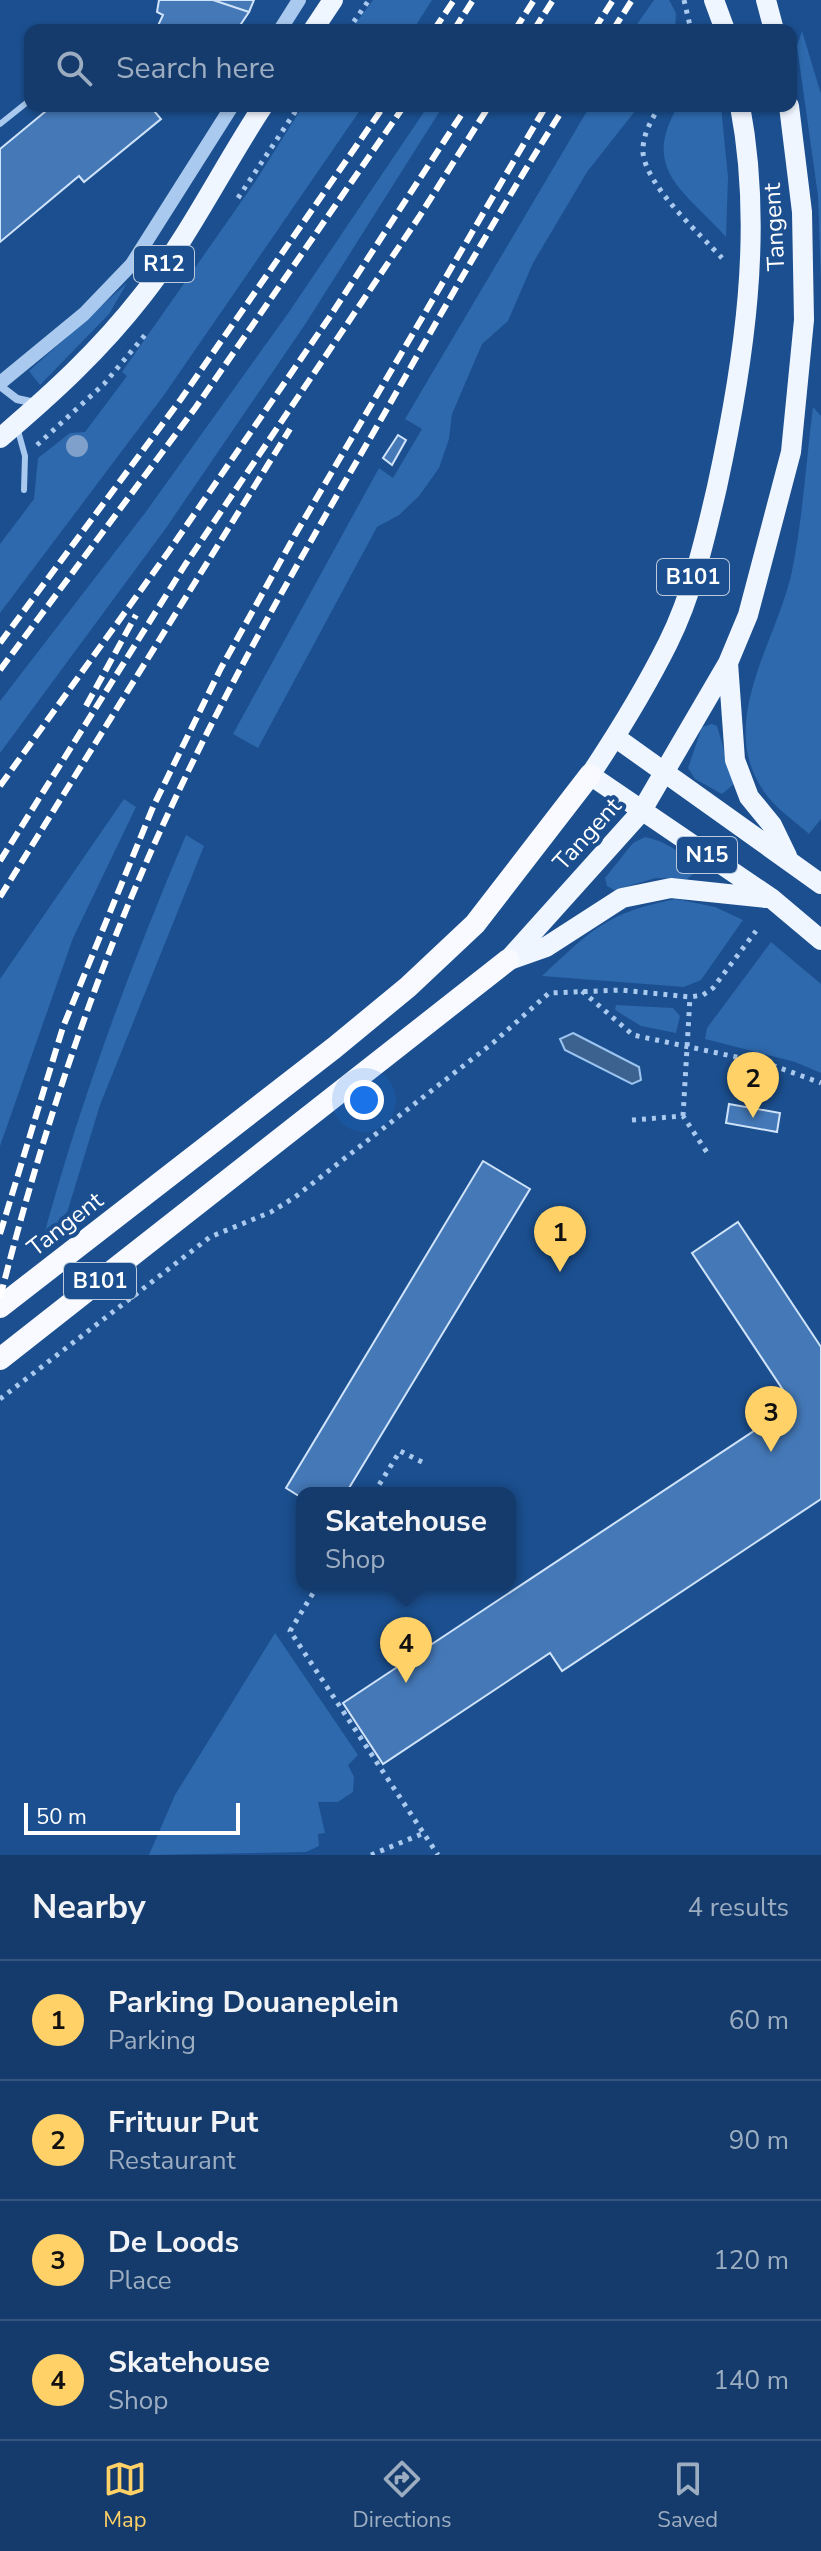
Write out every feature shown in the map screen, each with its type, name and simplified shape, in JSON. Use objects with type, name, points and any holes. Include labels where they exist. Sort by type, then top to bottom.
[{"type":"highway","name":"Tangent","points":[[0,1307],[408,987],[475,924],[590,775]]},
{"type":"highway","name":"Tangent","points":[[0,1359],[508,960]]},
{"type":"main road","points":[[317,24],[333,0]]},
{"type":"main road","points":[[714,0],[723,24]]},
{"type":"main road","points":[[766,0],[772,24]]},
{"type":"main road","name":"R12","points":[[0,438],[41,405],[103,344],[144,294],[259,112]]},
{"type":"main road","name":"Tangent","points":[[590,775],[669,641],[703,550],[735,404],[751,251],[747,142],[741,112]]},
{"type":"main road","name":"Tangent","points":[[508,960],[641,812],[666,774],[728,663],[760,574],[791,452],[804,320],[802,212],[790,112]]},
{"type":"main road","points":[[728,663],[735,760],[749,797],[772,825],[789,859]]},
{"type":"main road","name":"N15","points":[[615,737],[821,884]]},
{"type":"main road","name":"N15","points":[[590,775],[771,898],[821,940]]},
{"type":"main road","points":[[508,960],[546,947],[622,898],[671,888],[771,898]]},
{"type":"street","points":[[284,24],[299,0]]},
{"type":"street","name":"R12","points":[[0,385],[84,314],[132,264],[228,112]]},
{"type":"street","points":[[0,385],[17,399],[41,405]]},
{"type":"lane","points":[[0,124],[24,105]]},
{"type":"lane","points":[[16,424],[25,456],[24,490]]},
{"type":"path","points":[[352,24],[369,0]]},
{"type":"path","points":[[684,0],[690,24]]},
{"type":"path","points":[[657,112],[644,138],[643,155],[657,186],[722,258]]},
{"type":"path","points":[[0,1399],[210,1237],[271,1212],[295,1197],[494,1042],[549,993],[621,990],[690,997],[703,995],[713,988],[756,931]]},
{"type":"path","points":[[582,991],[633,1035],[769,1064],[821,1083]]},
{"type":"path","points":[[690,997],[683,1116],[708,1154]]},
{"type":"path","points":[[632,1120],[683,1116]]},
{"type":"path","points":[[378,1487],[400,1451],[426,1464]]},
{"type":"path","points":[[314,1591],[290,1631],[438,1855]]},
{"type":"path","points":[[371,1855],[424,1833]]},
{"type":"shaded area","points":[[373,0],[432,0],[417,24],[355,24]]},
{"type":"shaded area","points":[[654,0],[669,0],[676,13],[675,24],[637,24]]},
{"type":"shaded area","points":[[802,31],[821,94],[821,283],[818,196],[797,46]]},
{"type":"shaded area","points":[[299,112],[359,112],[164,395],[0,613],[0,544],[34,499],[38,458],[70,433],[85,432],[127,376],[122,372],[255,182]]},
{"type":"shaded area","points":[[424,112],[439,112],[306,323],[166,528],[0,753],[0,701],[145,513],[289,312]]},
{"type":"shaded area","points":[[586,112],[634,112],[587,172],[533,263],[508,321],[482,344],[452,414],[449,439],[439,468],[419,496],[399,515],[377,527],[258,748],[233,734],[379,468],[393,478],[422,429],[405,419]]},
{"type":"shaded area","points":[[675,112],[722,112],[728,177],[726,237],[672,178],[664,147],[667,128]]},
{"type":"shaded area","points":[[127,283],[109,314],[40,385],[29,371]]},
{"type":"shaded area","points":[[813,407],[821,416],[821,819],[809,834],[768,797],[752,770],[746,742],[747,713],[753,684],[792,571]]},
{"type":"shaded area","points":[[717,726],[734,784],[722,794],[695,779],[688,768],[702,727]]},
{"type":"shaded area","points":[[124,799],[136,807],[73,938],[0,1146],[0,979]]},
{"type":"shaded area","points":[[186,835],[204,846],[100,1105],[62,1229],[41,1246],[106,1038]]},
{"type":"shaded area","points":[[645,837],[675,849],[696,872],[687,879],[656,878],[614,890],[607,886],[605,878],[633,843]]},
{"type":"shaded area","points":[[676,899],[715,907],[743,920],[701,980],[684,987],[542,976],[602,925],[633,910]]},
{"type":"shaded area","points":[[771,942],[821,984],[821,1073],[795,1062],[705,1039],[707,1028]]},
{"type":"shaded area","points":[[616,1005],[673,1008],[680,1016],[676,1033],[641,1026],[615,1010]]},
{"type":"shaded area","points":[[573,1033],[639,1067],[641,1080],[632,1084],[565,1050],[560,1039]]},
{"type":"shaded area","points":[[275,1633],[358,1755],[348,1765],[354,1777],[353,1792],[338,1802],[318,1802],[325,1833],[318,1834],[319,1846],[306,1852],[149,1855],[175,1795]]},
{"type":"building","points":[[159,0],[213,0],[249,12],[241,24],[159,24],[163,15],[157,12]]},
{"type":"building","points":[[213,0],[254,0],[249,12]]},
{"type":"building","points":[[45,112],[155,112],[161,119],[84,182],[79,176],[0,242],[0,149]]},
{"type":"building","points":[[398,435],[406,440],[392,465],[383,458]]},
{"type":"building","points":[[729,1104],[780,1113],[777,1132],[726,1123]]},
{"type":"building","points":[[483,1161],[530,1189],[350,1487],[296,1487],[296,1494],[286,1488]]},
{"type":"building","points":[[738,1222],[821,1347],[821,1499],[562,1671],[550,1653],[383,1764],[343,1703],[793,1405],[692,1253]]},
{"type":"railway","points":[[438,24],[454,0]]},
{"type":"railway","points":[[458,24],[473,0]]},
{"type":"railway","points":[[519,24],[534,0]]},
{"type":"railway","points":[[538,24],[553,0]]},
{"type":"railway","points":[[598,24],[613,0]]},
{"type":"railway","points":[[617,24],[632,0]]},
{"type":"railway","points":[[0,643],[181,399],[380,112]]},
{"type":"railway","points":[[0,670],[196,407],[400,112]]},
{"type":"railway","points":[[0,786],[169,551],[329,318],[463,112]]},
{"type":"railway","points":[[0,861],[185,565],[419,217],[485,112]]},
{"type":"railway","points":[[0,1234],[63,1027],[153,807],[221,668],[295,535],[542,112]]},
{"type":"railway","points":[[0,1298],[34,1174],[94,991],[142,872],[192,763],[298,563],[472,260],[561,112]]},
{"type":"railway","points":[[0,897],[290,429]]},
{"type":"railway","points":[[86,706],[136,615]]},
{"type":"place","name":"Frituur Put","points":[[753,1118]]},
{"type":"place","name":"Parking Douaneplein","points":[[560,1272]]},
{"type":"place","name":"De Loods","points":[[771,1452]]},
{"type":"place","name":"Skatehouse","points":[[406,1683]]}]
